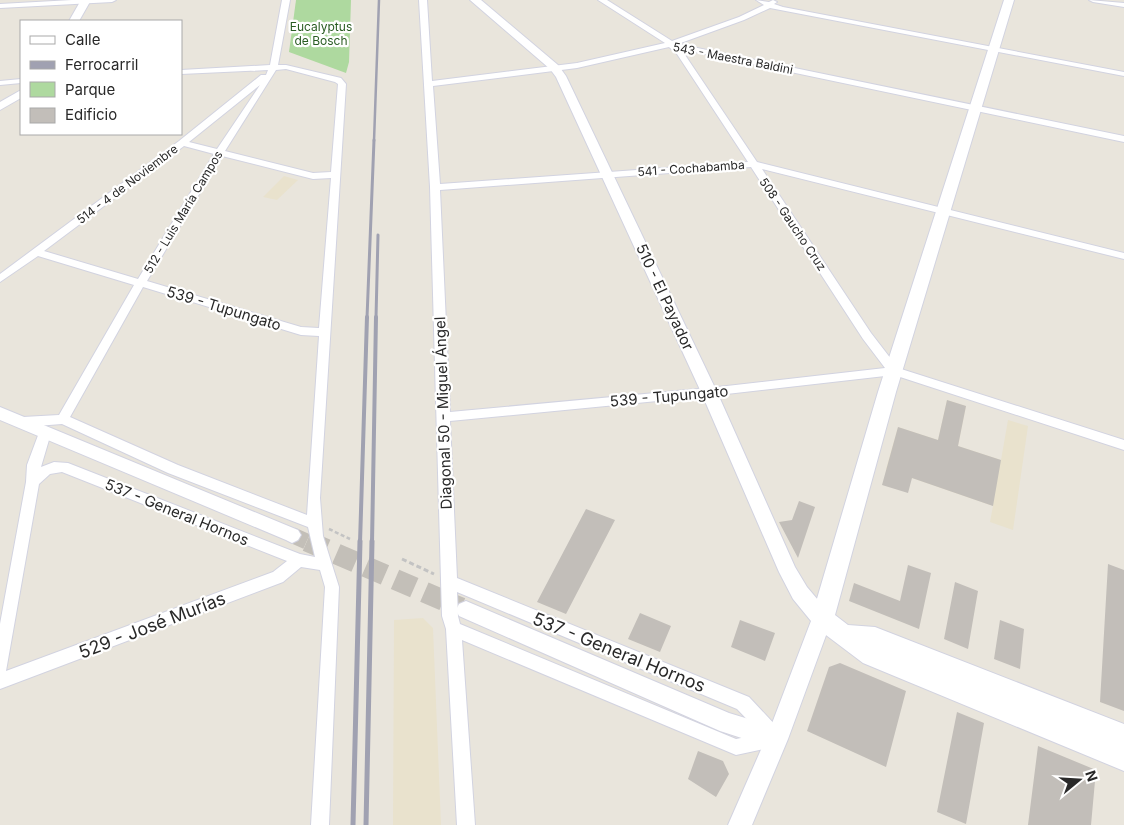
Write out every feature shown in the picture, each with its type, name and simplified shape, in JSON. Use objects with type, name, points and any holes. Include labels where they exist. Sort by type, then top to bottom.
[{"type":"main road","points":[[1009,0],[894,372],[822,619],[871,655],[1124,758]]},
{"type":"main road","points":[[845,635],[875,638],[1124,737]]},
{"type":"street","points":[[0,6],[112,0]]},
{"type":"street","name":"512 - Luis María Campos","points":[[63,419],[141,282],[220,152],[264,87],[274,66],[286,0]]},
{"type":"street","name":"Diagonal 50 - Miguel Ángel","points":[[423,0],[435,187],[450,616],[454,629],[466,825]]},
{"type":"street","name":"510 - El Payador","points":[[475,0],[557,70],[709,392],[788,572],[800,593],[822,619]]},
{"type":"street","name":"508 - Gaucho Cruz","points":[[602,0],[672,45],[684,58],[867,336],[894,372]]},
{"type":"street","points":[[760,0],[769,5],[1124,74]]},
{"type":"street","points":[[672,45],[769,5],[775,0]]},
{"type":"street","points":[[1093,0],[1124,5]]},
{"type":"street","points":[[75,20],[86,1]]},
{"type":"street","name":"543 - Maestra Baldini","points":[[429,84],[557,70],[672,45],[1124,139]]},
{"type":"street","points":[[182,72],[274,66],[294,68],[341,81],[326,332],[313,498],[313,523],[332,587],[320,825]]},
{"type":"street","name":"514 - 4 de Noviembre","points":[[0,279],[182,143],[256,85],[274,66]]},
{"type":"street","points":[[0,82],[20,81]]},
{"type":"street","points":[[0,106],[20,94]]},
{"type":"street","points":[[182,143],[313,176],[336,175]]},
{"type":"street","name":"541 - Cochabamba","points":[[435,187],[753,164],[1124,256]]},
{"type":"street","name":"539 - Tupungato","points":[[37,252],[301,332],[326,332]]},
{"type":"street","points":[[894,372],[1124,445]]},
{"type":"street","name":"539 - Tupungato","points":[[444,417],[894,372]]},
{"type":"street","name":"537 - General Hornos","points":[[0,412],[45,433],[292,535]]},
{"type":"street","name":"537 - General Hornos","points":[[23,422],[63,419],[174,469],[313,523]]},
{"type":"street","points":[[0,667],[34,482],[36,457],[45,433]]},
{"type":"street","name":"537 - General Hornos","points":[[34,482],[40,473],[48,468],[63,466],[299,560],[326,564]]},
{"type":"street","name":"529 - José Murías","points":[[0,681],[278,577],[299,560]]},
{"type":"street","name":"537 - General Hornos","points":[[450,582],[744,703],[777,739]]},
{"type":"street","points":[[466,610],[608,672]]},
{"type":"street","points":[[740,825],[777,739],[822,619]]},
{"type":"street","points":[[454,629],[736,747],[777,739]]},
{"type":"street","name":"537 - General Hornos","points":[[608,672],[728,723],[777,739]]},
{"type":"path","points":[[332,531],[350,539]]},
{"type":"path","points":[[402,559],[421,567]]},
{"type":"shaded area","points":[[284,176],[298,180],[277,200],[263,197]]},
{"type":"shaded area","points":[[947,400],[966,406],[958,446],[1001,460],[1008,420],[1028,426],[1013,530],[990,522],[993,506],[886,469],[898,427],[938,440]]},
{"type":"shaded area","points":[[423,618],[433,628],[441,825],[393,825],[394,620]]},
{"type":"green space","name":"Eucalyptus de Bosch","points":[[296,0],[351,0],[349,62],[346,73],[289,52]]},
{"type":"building","points":[[947,400],[966,406],[958,446],[1001,460],[993,506],[912,478],[908,493],[882,485],[898,427],[938,440]]},
{"type":"building","points":[[799,501],[815,507],[798,558],[779,522],[792,520]]},
{"type":"building","points":[[586,509],[615,520],[566,614],[537,602]]},
{"type":"building","points":[[1108,564],[1124,570],[1124,711],[1100,702]]},
{"type":"building","points":[[908,565],[931,573],[919,629],[849,601],[854,583],[900,601]]},
{"type":"building","points":[[955,582],[978,591],[968,649],[944,639]]},
{"type":"building","points":[[640,613],[671,626],[660,652],[628,639]]},
{"type":"building","points":[[740,620],[775,633],[765,661],[731,647]]},
{"type":"building","points":[[1000,620],[1024,629],[1020,669],[994,659]]},
{"type":"building","points":[[840,663],[906,691],[886,767],[807,731],[829,667]]},
{"type":"building","points":[[957,712],[984,723],[966,824],[937,812]]},
{"type":"building","points":[[1038,746],[1096,770],[1091,825],[1028,825]]},
{"type":"building","points":[[698,751],[723,761],[729,774],[716,797],[688,779]]},
{"type":"tunnel","points":[[292,535],[310,543]]},
{"type":"tunnel","points":[[307,541],[461,608]]},
{"type":"railway","points":[[374,141],[379,0]]},
{"type":"railway","points":[[367,318],[374,140]]},
{"type":"railway","points":[[376,318],[378,235]]},
{"type":"railway","points":[[360,543],[367,317]]},
{"type":"railway","points":[[372,543],[376,317]]},
{"type":"railway","points":[[353,825],[360,541]]},
{"type":"railway","points":[[366,825],[372,541]]}]
